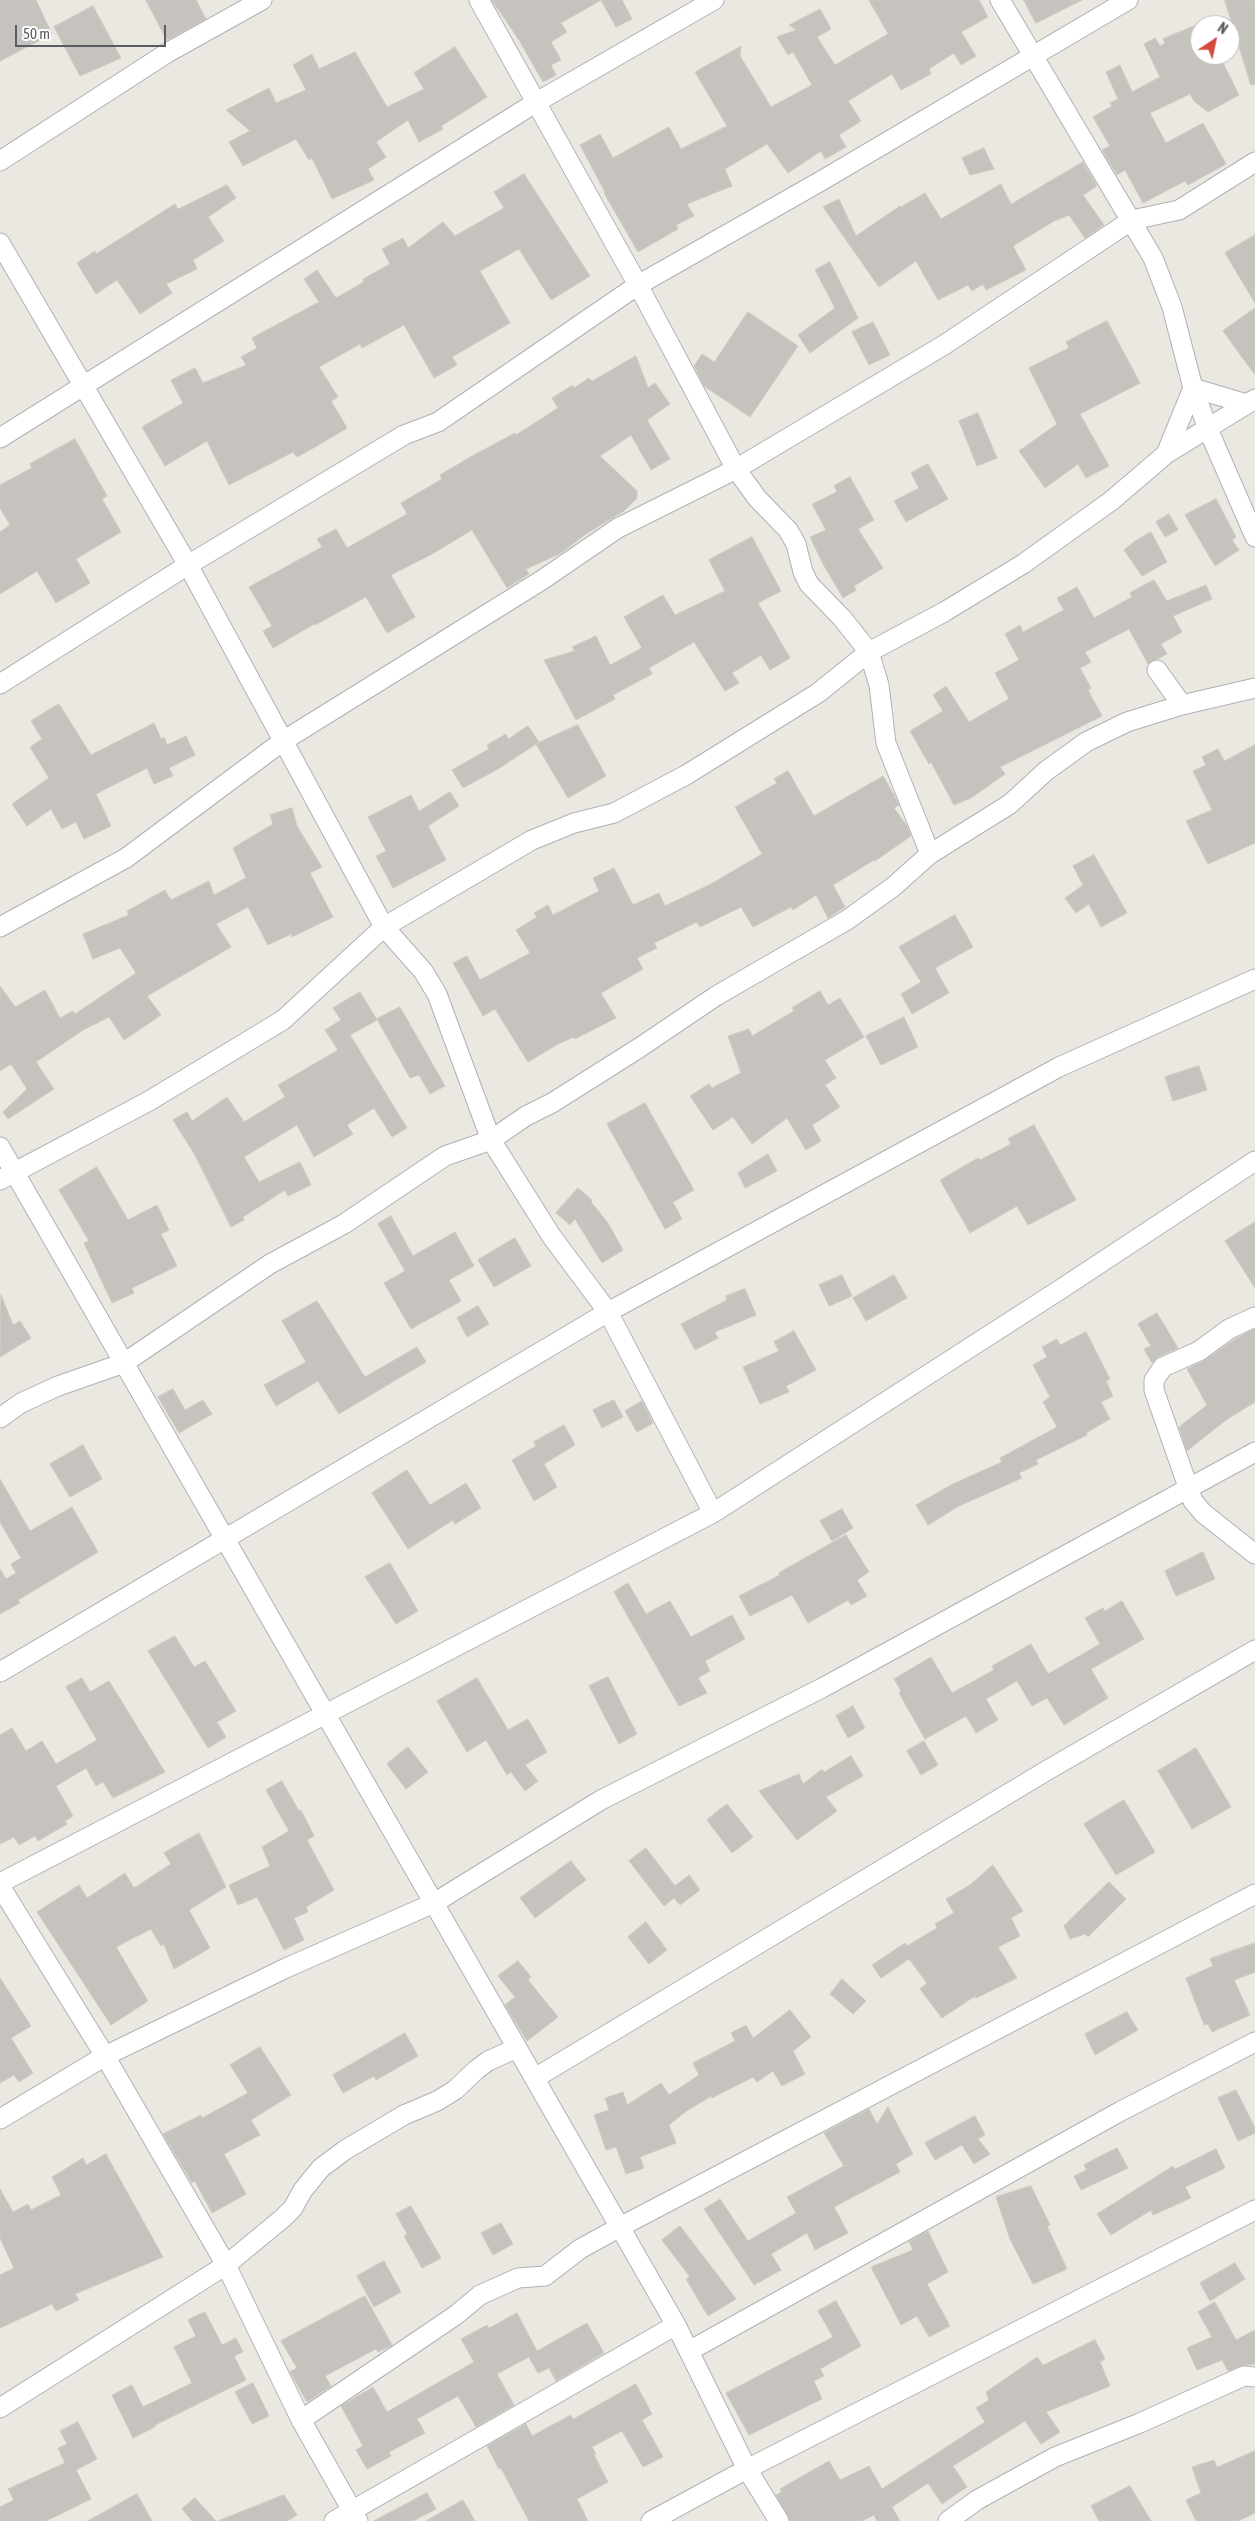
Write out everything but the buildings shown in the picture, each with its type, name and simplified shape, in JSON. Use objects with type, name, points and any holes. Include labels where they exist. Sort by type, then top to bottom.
[{"type":"street","points":[[0,161],[167,53],[262,0]]},
{"type":"street","points":[[478,0],[638,285],[736,469],[757,498],[788,530],[796,544],[803,572],[809,584],[842,618],[869,652],[879,685],[886,743],[930,854]]},
{"type":"street","points":[[0,438],[535,104],[714,0]]},
{"type":"street","points":[[1000,0],[1031,56],[1132,220],[1153,258],[1172,308],[1193,388],[1208,429],[1255,537]]},
{"type":"street","points":[[0,684],[188,565],[404,435],[438,422],[638,285],[821,181],[1128,0]]},
{"type":"street","points":[[0,927],[126,858],[282,740],[542,580],[618,528],[736,469],[944,345],[1132,220],[1179,210],[1255,162]]},
{"type":"street","points":[[0,243],[82,387],[188,565],[384,927],[423,971],[437,994],[491,1140],[552,1238],[608,1312],[713,1512]]},
{"type":"street","points":[[1193,388],[1251,401]]},
{"type":"street","points":[[1166,454],[1193,388]]},
{"type":"street","points":[[7,1176],[149,1101],[283,1020],[384,927],[532,840],[574,823],[614,813],[686,775],[818,694],[869,652],[944,612],[1023,564],[1111,501],[1166,454],[1251,401]]},
{"type":"street","points":[[1157,670],[1182,705]]},
{"type":"street","points":[[0,1418],[21,1403],[58,1386],[124,1362],[270,1264],[344,1224],[445,1156],[491,1140],[526,1116],[552,1103],[640,1048],[716,996],[847,920],[894,887],[930,854],[1010,804],[1046,771],[1086,742],[1127,722],[1182,705],[1255,688]]},
{"type":"street","points":[[0,1672],[608,1312],[1059,1066],[1255,979]]},
{"type":"street","points":[[0,1146],[7,1176],[124,1362],[535,2078],[676,2324],[747,2469],[779,2521]]},
{"type":"street","points":[[355,2515],[301,2420],[226,2265],[105,2056],[0,1885],[713,1512],[1053,1294],[1255,1161]]},
{"type":"street","points":[[1255,1317],[1229,1329],[1199,1351],[1163,1367],[1154,1380],[1154,1390],[1187,1489],[1193,1501],[1203,1513],[1255,1554]]},
{"type":"street","points":[[0,2119],[105,2056],[286,1968],[434,1903],[601,1800],[822,1688],[1255,1452]]},
{"type":"street","points":[[535,2078],[1046,1771],[1255,1650]]},
{"type":"street","points":[[301,2420],[456,2315],[480,2295],[518,2278],[545,2276],[580,2249],[620,2227],[1255,1894]]},
{"type":"street","points":[[689,2351],[1113,2116],[1255,2042]]},
{"type":"street","points":[[0,2408],[226,2265],[283,2218],[293,2208],[321,2168],[345,2150],[404,2116],[437,2101],[455,2090],[488,2061],[517,2048]]},
{"type":"street","points":[[651,2521],[747,2469],[1255,2210]]},
{"type":"street","points":[[334,2521],[355,2515],[676,2324]]},
{"type":"street","points":[[948,2521],[977,2500],[1055,2457],[1140,2423],[1244,2376],[1255,2377]]}]
